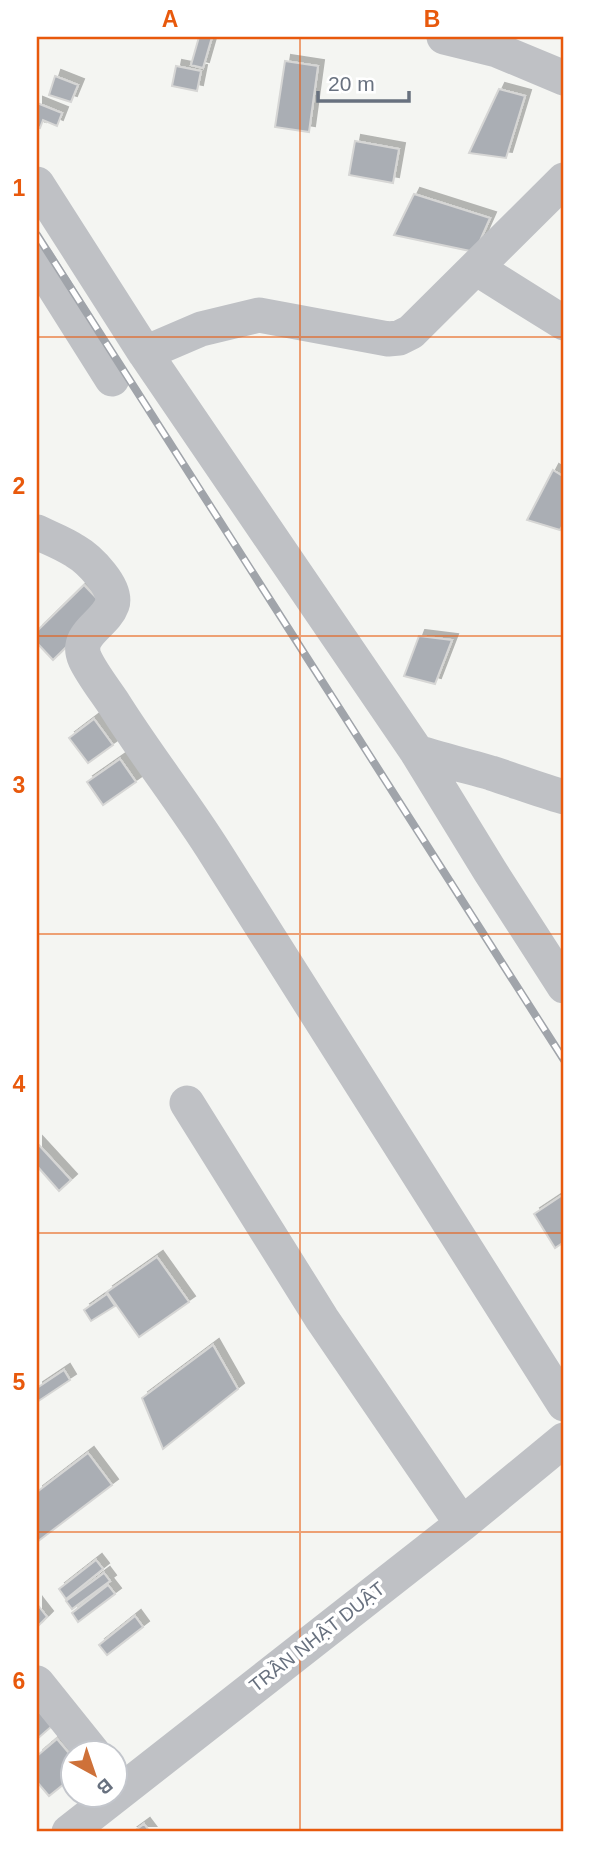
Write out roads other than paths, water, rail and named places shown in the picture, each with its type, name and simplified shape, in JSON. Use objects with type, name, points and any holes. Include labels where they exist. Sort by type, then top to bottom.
[{"type":"street","points":[[444,37],[501,43],[564,78]]},
{"type":"street","points":[[145,353],[201,329],[258,315],[399,338],[411,332],[564,180]]},
{"type":"street","points":[[37,184],[145,353],[417,751],[564,986]]},
{"type":"street","points":[[37,261],[112,379]]},
{"type":"street","points":[[476,268],[564,323]]},
{"type":"street","points":[[37,532],[74,550],[106,581],[113,603],[106,615],[86,636],[82,646],[85,658],[201,830],[564,1404]]},
{"type":"street","points":[[417,751],[447,763],[564,797]]},
{"type":"street","points":[[187,1103],[322,1319],[462,1524]]},
{"type":"street","name":"TRẦN NHẬT DUẬT","points":[[130,1777],[462,1524],[564,1440]]},
{"type":"street","points":[[37,1683],[83,1740]]},
{"type":"street","name":"TRẦN NHẬT DUẬT","points":[[69,1832],[93,1810]]},
{"type":"railway","points":[[37,235],[564,1060]]}]
